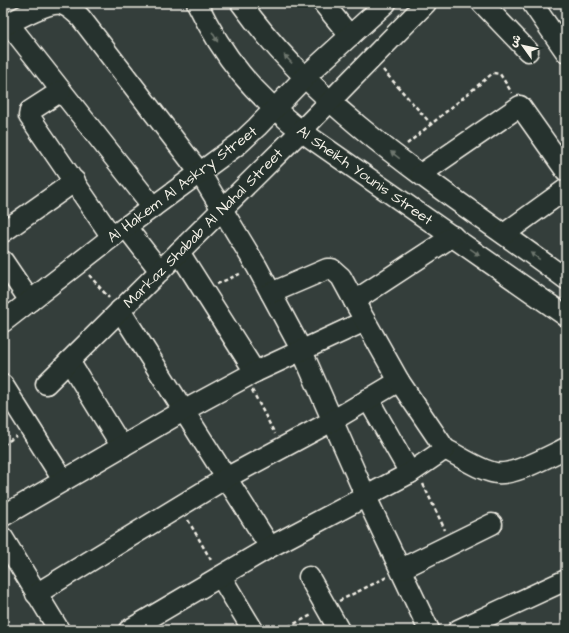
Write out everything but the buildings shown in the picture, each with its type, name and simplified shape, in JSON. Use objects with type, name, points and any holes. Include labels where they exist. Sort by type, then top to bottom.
[{"type":"street","name":"Al Sheikh Younis Street","points":[[197,3],[218,43],[236,70],[274,110],[301,131],[566,316]]},
{"type":"street","points":[[241,3],[264,33],[305,77],[394,154],[504,234],[564,274]]},
{"type":"street","points":[[323,3],[350,36]]},
{"type":"street","name":"Al Hakem Al Askry Street","points":[[3,322],[119,232],[200,174],[240,143],[305,77],[386,3]]},
{"type":"street","name":"Markaz Shabab Al Nahal Street","points":[[46,384],[301,131],[426,3]]},
{"type":"street","points":[[482,3],[528,51]]},
{"type":"street","points":[[532,3],[566,52]]},
{"type":"street","points":[[153,207],[62,91],[5,24],[51,4],[60,4],[69,7],[81,18],[200,174],[258,267],[302,351],[366,497],[429,630]]},
{"type":"street","points":[[62,91],[30,111],[29,116],[75,182],[119,232],[160,271]]},
{"type":"street","points":[[421,174],[520,106],[566,171]]},
{"type":"street","points":[[3,232],[75,182]]},
{"type":"street","points":[[504,234],[566,189]]},
{"type":"street","points":[[354,301],[453,236]]},
{"type":"street","points":[[179,252],[204,289],[250,375]]},
{"type":"street","points":[[3,261],[30,301]]},
{"type":"street","points":[[271,293],[327,269],[332,269],[340,276],[399,381],[446,450],[489,472],[498,474],[519,469],[566,448]]},
{"type":"street","points":[[120,310],[270,547]]},
{"type":"street","points":[[3,516],[183,411],[250,375],[365,321]]},
{"type":"street","points":[[69,361],[122,447]]},
{"type":"street","points":[[36,594],[226,478],[368,400],[399,381]]},
{"type":"street","points":[[3,385],[63,480]]},
{"type":"street","points":[[368,400],[413,471]]},
{"type":"street","points":[[129,630],[270,547],[366,497],[413,471],[446,450]]},
{"type":"street","points":[[401,569],[492,524]]},
{"type":"street","points":[[3,538],[59,630]]},
{"type":"street","points":[[221,577],[253,630]]},
{"type":"street","points":[[309,577],[339,630]]},
{"type":"street","points":[[458,630],[566,580]]},
{"type":"path","points":[[372,57],[432,125]]},
{"type":"path","points":[[394,154],[432,125],[493,73],[500,74],[520,106]]},
{"type":"path","points":[[79,264],[120,310]]},
{"type":"path","points":[[204,289],[258,267]]},
{"type":"path","points":[[250,375],[282,447]]},
{"type":"path","points":[[413,471],[452,545]]},
{"type":"path","points":[[179,506],[221,577]]},
{"type":"path","points":[[282,630],[401,569]]}]
